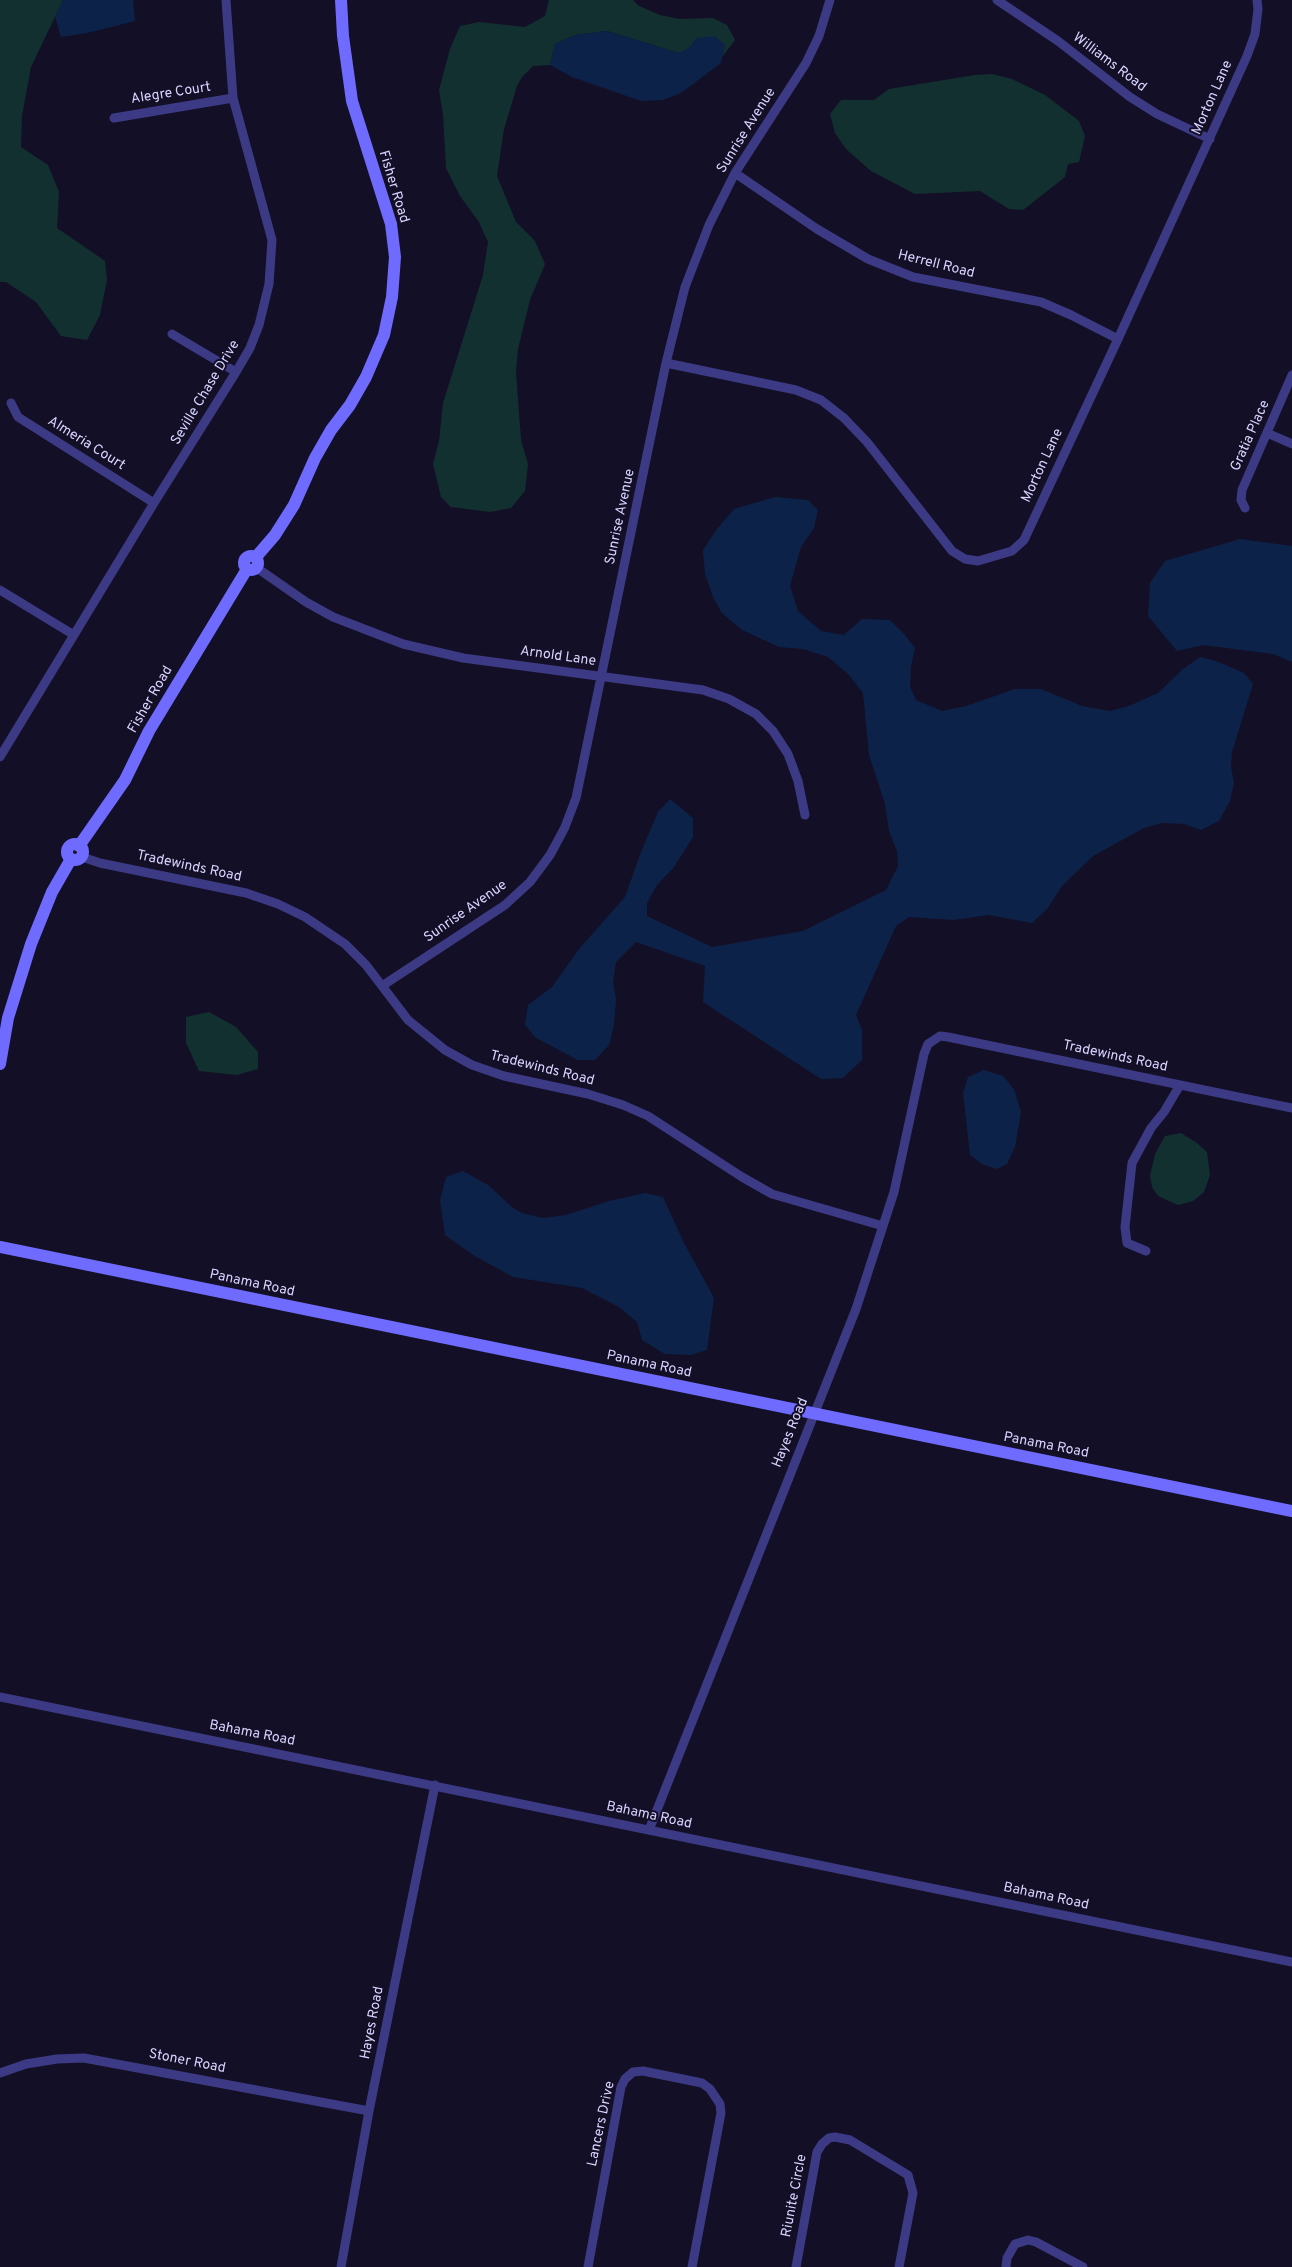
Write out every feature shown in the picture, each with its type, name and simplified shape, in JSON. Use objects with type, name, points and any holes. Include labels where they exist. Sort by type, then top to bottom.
[{"type":"street","name":"Seville Chase Drive","points":[[0,757],[236,372],[250,348],[266,302],[272,240],[233,98],[226,0]]},
{"type":"street","name":"Fisher Road","points":[[0,1064],[8,1018],[30,944],[52,892],[125,780],[149,731],[253,565],[290,512],[327,437],[350,405],[366,377],[384,335],[392,297],[394,257],[391,224],[352,101],[343,36],[341,0]]},
{"type":"street","name":"Sunrise Avenue","points":[[382,986],[505,905],[530,882],[550,856],[566,827],[576,798],[666,363],[685,287],[709,224],[735,173],[806,63],[819,36],[830,0]]},
{"type":"street","name":"Williams Road","points":[[997,0],[1058,42],[1130,97],[1157,114],[1210,139]]},
{"type":"street","name":"Morton Lane","points":[[666,363],[796,390],[821,400],[844,418],[867,442],[952,551],[966,559],[978,560],[1012,550],[1024,540],[1210,139],[1252,41],[1258,9],[1257,0]]},
{"type":"street","name":"Alegre Court","points":[[114,118],[233,98]]},
{"type":"street","name":"Herrell Road","points":[[735,173],[841,244],[892,270],[914,277],[1041,302],[1118,340]]},
{"type":"street","points":[[172,334],[236,372]]},
{"type":"street","name":"Gratia Place","points":[[1245,508],[1241,500],[1242,490],[1292,375]]},
{"type":"street","name":"Almeria Court","points":[[10,403],[18,418],[154,503]]},
{"type":"street","points":[[1267,433],[1292,444]]},
{"type":"street","name":"Arnold Lane","points":[[253,565],[306,602],[333,617],[403,644],[463,658],[703,690],[729,699],[756,714],[773,732],[788,754],[798,781],[805,815]]},
{"type":"street","points":[[0,590],[74,635]]},
{"type":"street","name":"Tradewinds Road","points":[[77,854],[100,863],[246,893],[278,904],[305,917],[345,944],[366,965],[408,1020],[445,1050],[472,1065],[504,1076],[588,1094],[623,1105],[648,1116],[742,1177],[772,1194],[883,1226]]},
{"type":"street","name":"Tradewinds Road","points":[[932,1040],[940,1036],[948,1037],[1292,1108]]},
{"type":"street","name":"Hayes Road","points":[[649,1830],[856,1309],[894,1192],[924,1054],[932,1040]]},
{"type":"street","points":[[1146,1251],[1127,1243],[1125,1227],[1132,1163],[1151,1128],[1164,1112],[1180,1085]]},
{"type":"street","name":"Panama Road","points":[[0,1247],[1292,1511]]},
{"type":"street","name":"Bahama Road","points":[[0,1697],[1292,1962]]},
{"type":"street","name":"Hayes Road","points":[[341,2267],[369,2110],[435,1786]]},
{"type":"street","name":"Stoner Road","points":[[0,2073],[34,2062],[84,2058],[369,2110]]},
{"type":"street","name":"Lancers Drive","points":[[588,2267],[622,2087],[625,2079],[633,2072],[643,2070],[702,2084],[710,2089],[720,2104],[721,2113],[692,2267]]},
{"type":"street","name":"Riunite Circle","points":[[796,2267],[817,2152],[829,2138],[835,2137],[850,2140],[908,2175],[913,2193],[899,2267]]},
{"type":"street","points":[[1006,2267],[1015,2244],[1028,2240],[1036,2242],[1083,2267]]},
{"type":"green space","points":[[0,0],[63,0],[31,67],[22,116],[21,147],[48,165],[59,192],[57,228],[105,261],[107,280],[100,315],[87,340],[61,336],[36,302],[6,282],[0,282]]},
{"type":"green space","points":[[549,0],[633,0],[639,6],[660,15],[680,19],[713,18],[727,25],[735,40],[722,57],[725,45],[697,38],[689,48],[679,53],[607,31],[575,35],[555,44],[550,65],[533,66],[522,77],[517,86],[504,129],[497,176],[516,222],[535,241],[545,264],[530,300],[518,349],[516,372],[521,440],[528,464],[525,491],[511,508],[490,512],[451,507],[441,497],[433,464],[439,441],[443,403],[483,275],[488,242],[479,222],[460,196],[446,168],[443,115],[439,90],[450,49],[460,26],[479,22],[525,27],[545,16]]},
{"type":"green space","points":[[992,74],[1012,79],[1045,95],[1079,121],[1085,136],[1079,162],[1068,164],[1065,177],[1023,210],[1009,209],[980,191],[915,194],[871,171],[846,149],[835,133],[830,114],[841,100],[874,100],[889,89]]},
{"type":"green space","points":[[209,1012],[236,1027],[258,1052],[258,1069],[237,1075],[199,1071],[186,1043],[186,1017]]},
{"type":"green space","points":[[1181,1133],[1207,1152],[1210,1175],[1204,1192],[1193,1201],[1178,1205],[1158,1196],[1152,1187],[1150,1176],[1155,1154],[1165,1136]]},
{"type":"water","points":[[63,0],[133,0],[135,21],[87,33],[61,37],[55,17]]},
{"type":"water","points":[[607,31],[679,53],[689,48],[697,38],[715,36],[725,45],[721,63],[681,93],[663,100],[641,101],[572,77],[550,65],[555,44],[575,35]]},
{"type":"water","points":[[775,497],[808,500],[818,510],[814,528],[801,547],[790,586],[798,611],[821,631],[844,635],[862,619],[890,620],[915,648],[911,666],[910,687],[916,700],[942,711],[966,706],[1015,689],[1041,689],[1082,706],[1110,711],[1129,706],[1158,693],[1183,669],[1200,657],[1216,661],[1244,673],[1253,684],[1232,752],[1231,767],[1234,783],[1230,801],[1219,821],[1201,830],[1184,824],[1162,823],[1144,828],[1093,856],[1062,886],[1047,909],[1032,923],[989,915],[953,920],[909,917],[896,926],[856,1015],[862,1030],[862,1060],[843,1078],[821,1079],[703,1002],[705,966],[636,942],[616,962],[613,982],[616,1000],[614,1025],[609,1045],[595,1060],[578,1060],[536,1038],[525,1025],[528,1005],[552,987],[579,949],[625,897],[658,812],[670,799],[693,818],[693,837],[674,867],[657,885],[647,903],[647,916],[712,947],[803,931],[886,890],[898,866],[897,851],[889,831],[885,804],[869,755],[863,693],[849,675],[828,657],[803,649],[779,647],[742,630],[722,613],[713,597],[705,574],[703,550],[734,509]]},
{"type":"water","points":[[1240,539],[1292,546],[1292,662],[1273,654],[1203,645],[1177,651],[1148,616],[1150,583],[1165,561]]},
{"type":"water","points":[[984,1070],[1003,1076],[1014,1089],[1021,1112],[1015,1147],[1007,1164],[997,1169],[982,1164],[970,1155],[963,1093],[968,1077]]},
{"type":"water","points":[[463,1171],[488,1185],[513,1208],[522,1213],[543,1218],[566,1215],[609,1201],[645,1193],[663,1197],[684,1243],[714,1298],[707,1350],[691,1355],[665,1354],[642,1340],[637,1322],[619,1307],[582,1288],[513,1277],[473,1255],[445,1235],[440,1200],[446,1177]]}]
